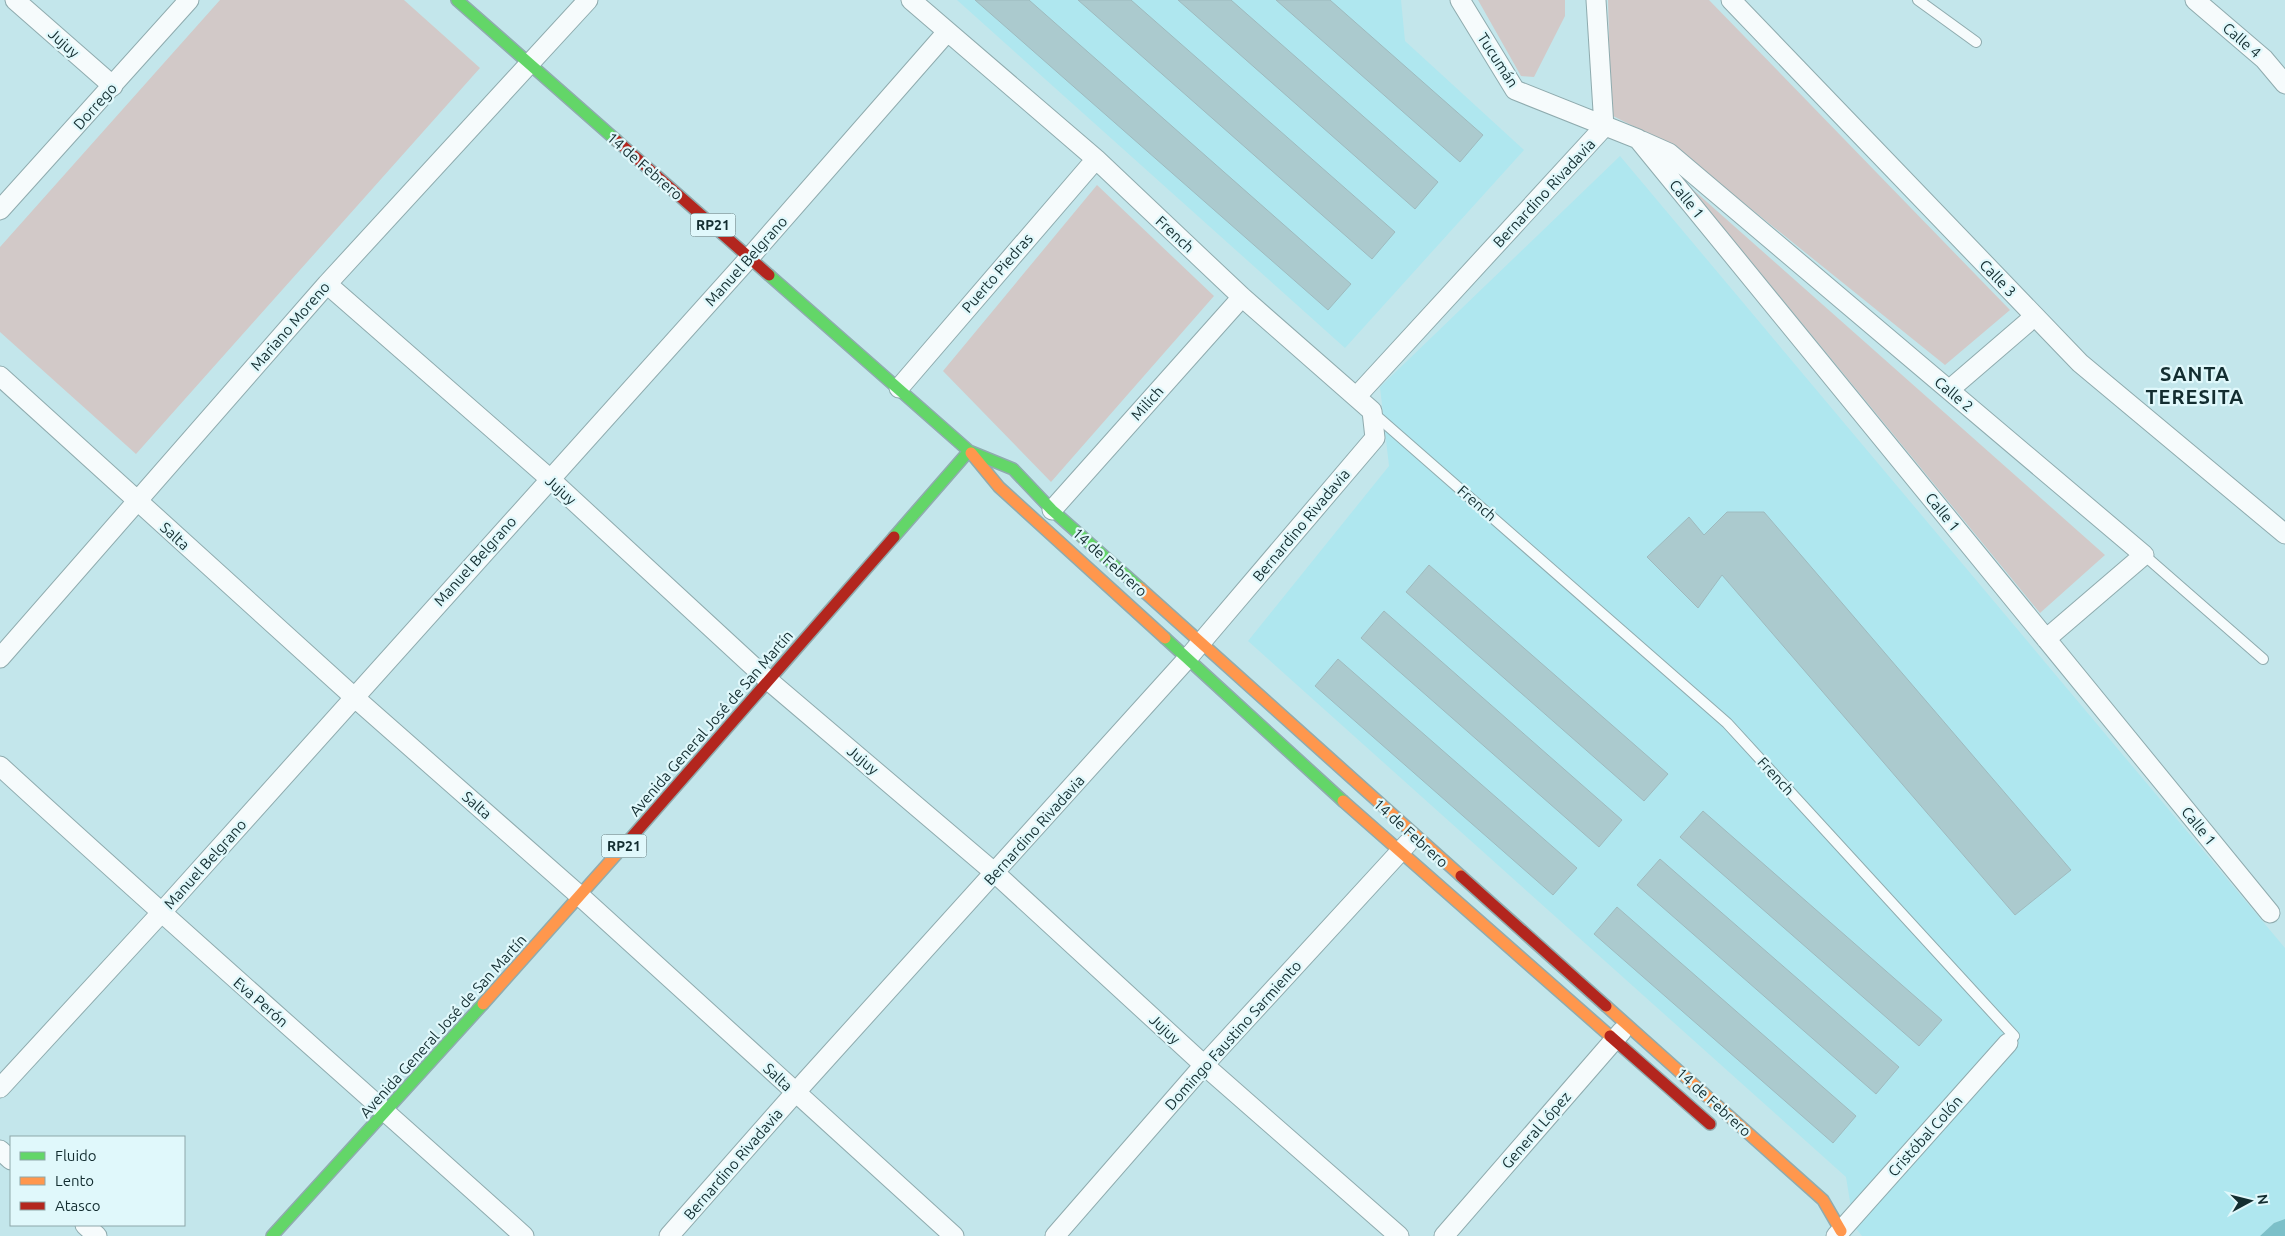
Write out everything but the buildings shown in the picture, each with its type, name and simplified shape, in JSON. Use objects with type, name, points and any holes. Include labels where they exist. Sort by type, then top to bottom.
[{"type":"main road","name":"14 de Febrero","points":[[457,0],[899,388],[969,451],[999,487],[1400,852],[1719,1131]]},
{"type":"main road","name":"14 de Febrero","points":[[969,451],[1013,469],[1052,510],[1823,1200],[1841,1234]]},
{"type":"main road","name":"Avenida General José de San Martín","points":[[272,1236],[580,896],[969,451]]},
{"type":"main road","points":[[1824,1222],[1841,1234]]},
{"type":"street","name":"Jujuy","points":[[15,0],[113,86]]},
{"type":"street","name":"Dorrego","points":[[0,210],[189,0]]},
{"type":"street","name":"Mariano Moreno","points":[[0,658],[327,284],[588,0]]},
{"type":"street","name":"French","points":[[911,0],[1096,159],[1242,296],[1372,411]]},
{"type":"street","name":"Tucumán","points":[[1460,0],[1515,90],[1604,127]]},
{"type":"street","name":"Bernardino Rivadavia","points":[[1356,397],[1604,127],[1596,0]]},
{"type":"street","name":"Calle 3","points":[[1731,0],[2080,363],[2285,534]]},
{"type":"street","name":"Calle 4","points":[[2195,0],[2264,59],[2285,84]]},
{"type":"street","name":"Manuel Belgrano","points":[[0,1088],[160,913],[549,478],[750,257],[947,32]]},
{"type":"street","points":[[2264,59],[2285,71]]},
{"type":"street","points":[[1604,127],[1638,139]]},
{"type":"street","name":"Calle 2","points":[[1638,139],[1669,153],[2144,556]]},
{"type":"street","name":"Calle 1","points":[[1638,139],[2270,913]]},
{"type":"street","name":"Puerto Piedras","points":[[899,388],[1096,159]]},
{"type":"street","name":"Jujuy","points":[[327,284],[549,478],[768,680],[995,873],[1204,1065],[1399,1236]]},
{"type":"street","name":"Milich","points":[[1052,510],[1242,296]]},
{"type":"street","points":[[1949,390],[2035,316]]},
{"type":"street","name":"Salta","points":[[0,376],[354,697],[580,896],[954,1236]]},
{"type":"street","name":"Bernardino Rivadavia","points":[[669,1236],[795,1093],[1187,659],[1375,438],[1372,411]]},
{"type":"street","points":[[2046,639],[2144,556]]},
{"type":"street","name":"Eva Perón","points":[[0,766],[160,913],[386,1111],[524,1236]]},
{"type":"street","name":"Domingo Faustino Sarmiento","points":[[1055,1236],[1204,1065],[1415,836]]},
{"type":"street","name":"General López","points":[[1444,1236],[1628,1025]]},
{"type":"street","name":"Cristóbal Colón","points":[[1841,1234],[2011,1040]]},
{"type":"street","points":[[0,1150],[10,1159]]},
{"type":"street","points":[[86,1226],[98,1236]]},
{"type":"lane","points":[[1918,0],[1976,42]]},
{"type":"lane","name":"French","points":[[1372,411],[1727,723],[2011,1040]]},
{"type":"lane","name":"Calle 2","points":[[2144,556],[2263,658]]},
{"type":"shaded area","points":[[220,0],[404,0],[480,68],[136,454],[0,332],[0,247]]},
{"type":"shaded area","points":[[957,0],[1401,0],[1405,41],[1524,150],[1345,348]]},
{"type":"shaded area","points":[[1478,0],[1565,0],[1565,16],[1534,77],[1521,76]]},
{"type":"shaded area","points":[[1608,0],[1709,0],[2010,310],[1945,365],[1673,146],[1611,115]]},
{"type":"shaded area","points":[[1620,156],[2285,948],[2285,1219],[2274,1223],[2260,1236],[1862,1236],[1854,1226],[1846,1177],[1248,641],[1389,466],[1380,387]]},
{"type":"shaded area","points":[[1097,185],[1214,296],[1051,482],[943,371]]},
{"type":"shaded area","points":[[1690,187],[2105,555],[2040,613]]},
{"type":"shaded area","points":[[2285,1219],[2285,1236],[2260,1236],[2274,1223]]},
{"type":"traffic: fast","points":[[457,0],[616,140]]},
{"type":"traffic: fast","points":[[769,275],[969,451],[894,537]]},
{"type":"traffic: fast","points":[[969,451],[1013,469],[1052,510],[1140,588]]},
{"type":"traffic: fast","points":[[1165,638],[1343,801]]},
{"type":"traffic: fast","points":[[272,1236],[483,1004]]},
{"type":"traffic: slow","points":[[971,453],[999,487],[1165,638]]},
{"type":"traffic: slow","points":[[1140,588],[1461,876]]},
{"type":"traffic: slow","points":[[1343,801],[1610,1036]]},
{"type":"traffic: slow","points":[[483,1004],[630,839]]},
{"type":"traffic: slow","points":[[1606,1006],[1823,1200],[1841,1231]]},
{"type":"traffic: jam","points":[[616,140],[769,275]]},
{"type":"traffic: jam","points":[[630,839],[894,537]]},
{"type":"traffic: jam","points":[[1461,876],[1606,1006]]},
{"type":"traffic: jam","points":[[1610,1036],[1710,1124]]},
{"type":"district","name":"SANTA TERESITA","points":[[2195,384]]}]
